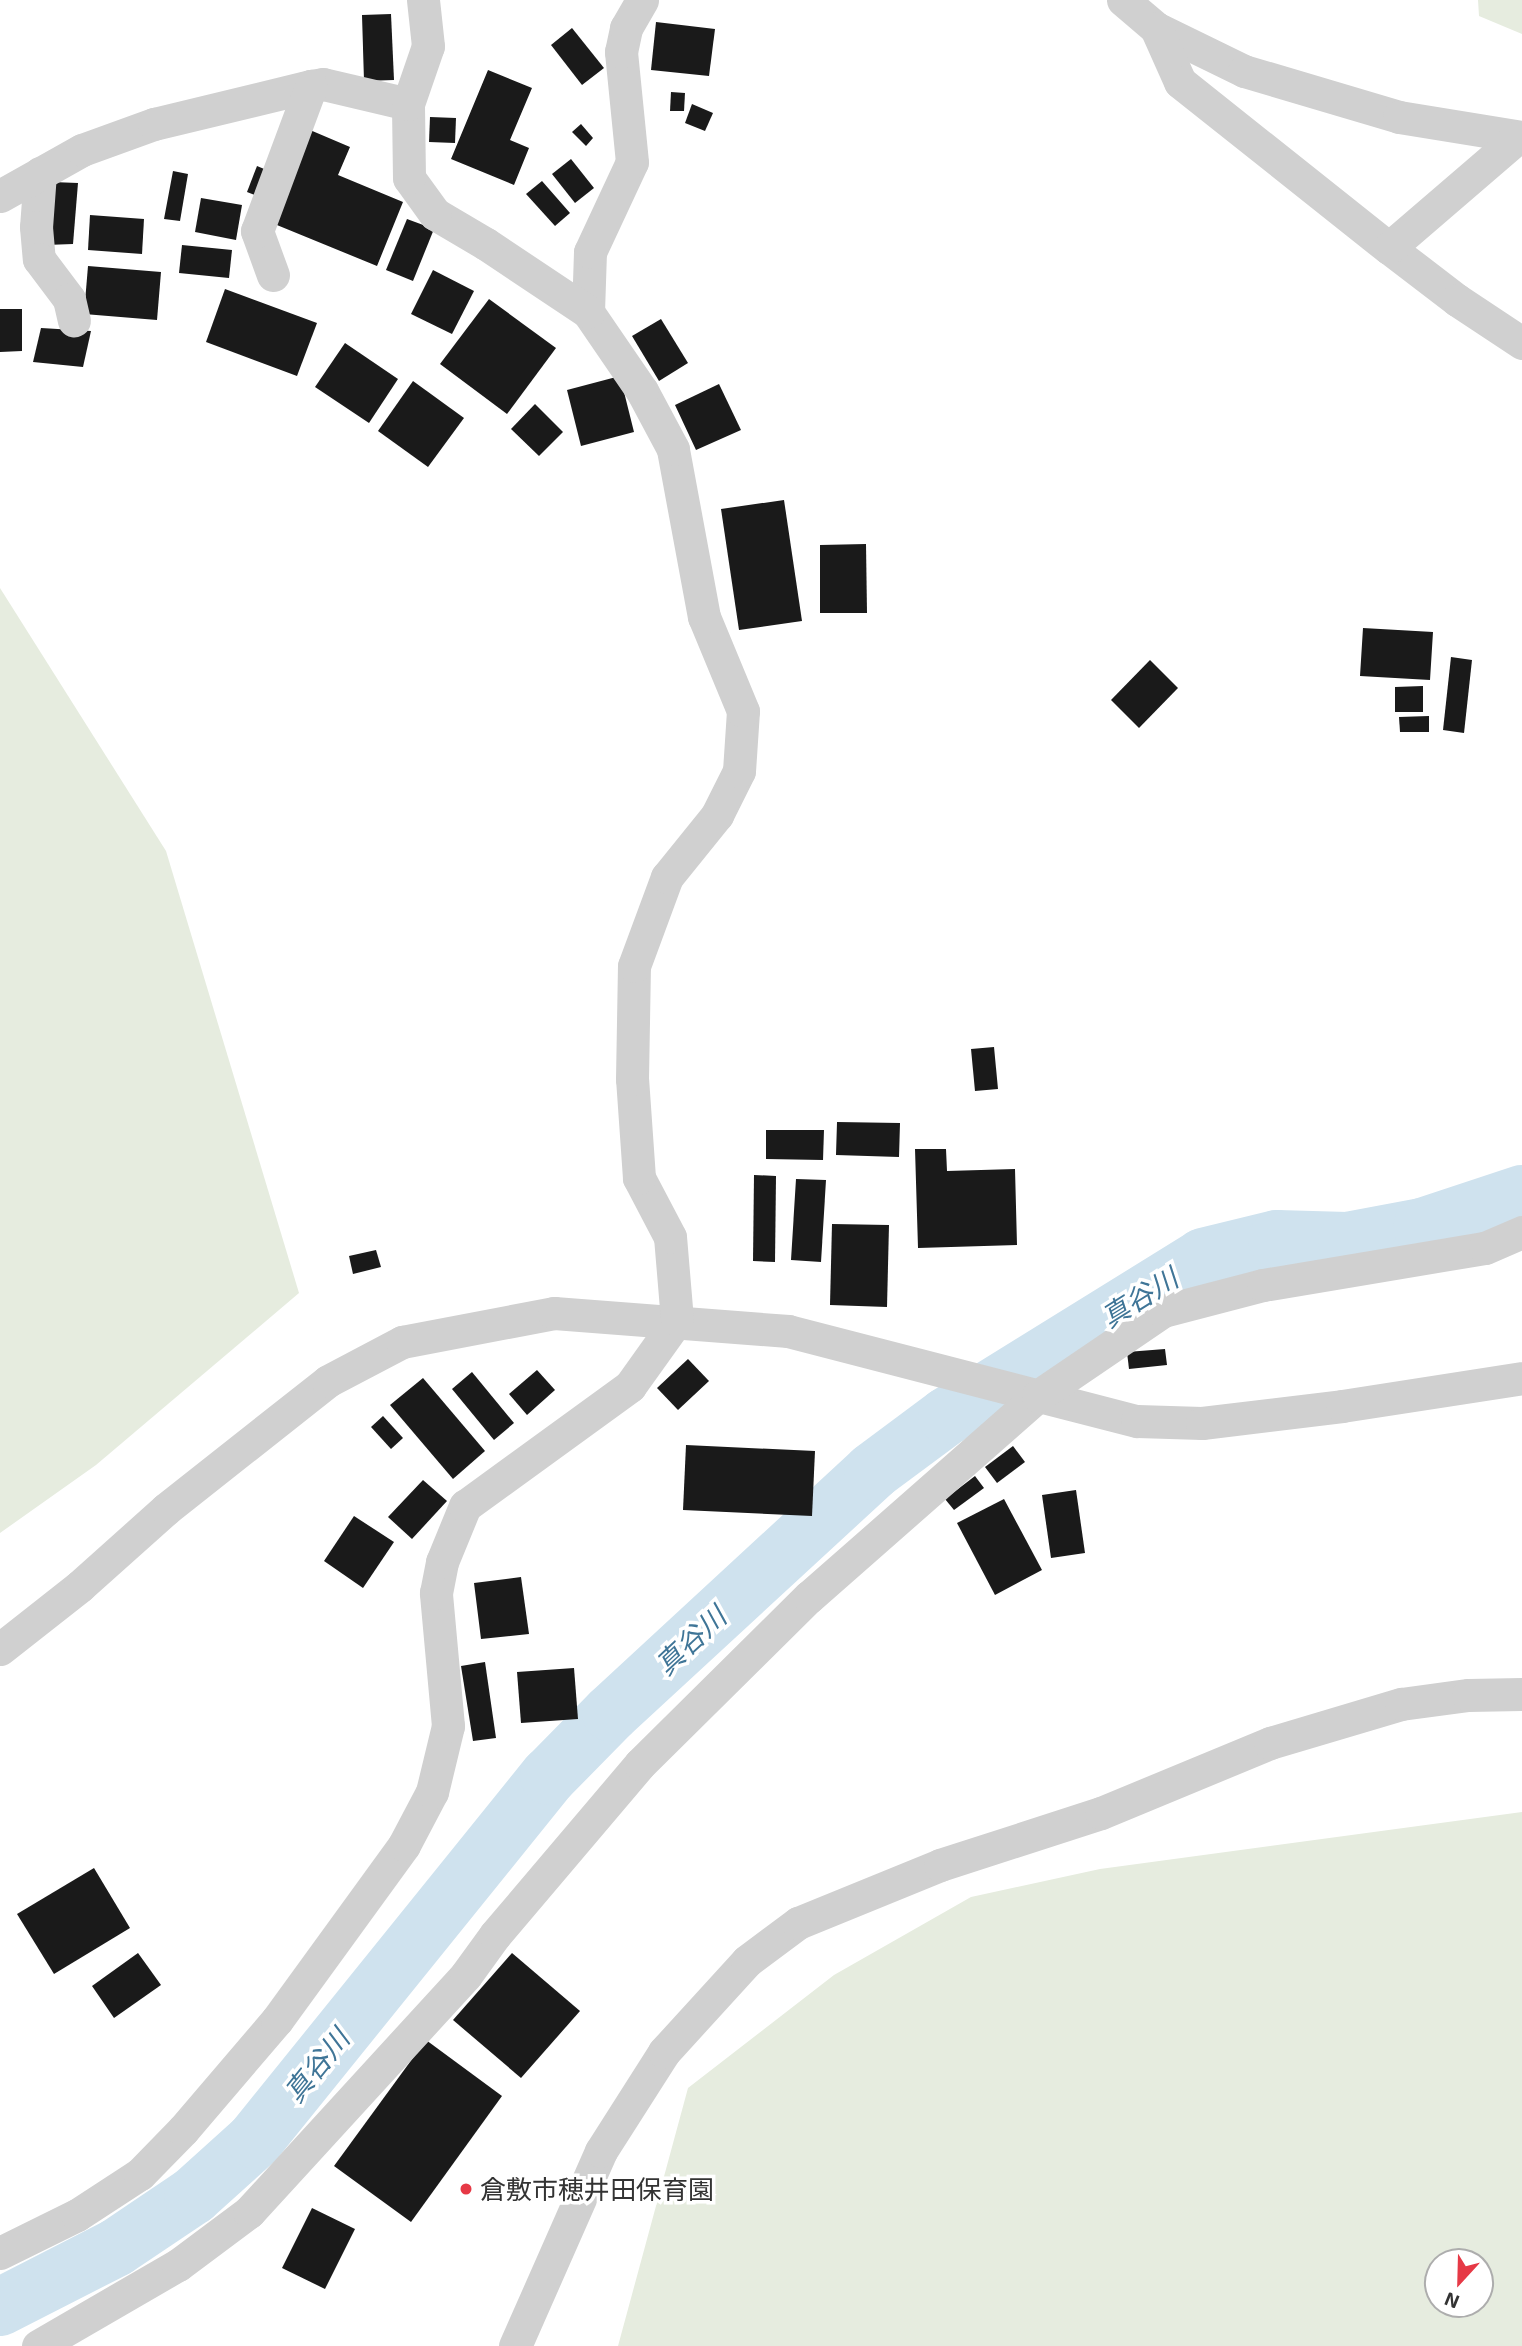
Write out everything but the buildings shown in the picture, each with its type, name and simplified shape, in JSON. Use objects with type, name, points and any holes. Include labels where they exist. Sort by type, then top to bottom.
[{"type":"street","points":[[0,2252],[77,2215],[140,2174],[218,2090],[277,2020],[309,1976],[404,1845],[432,1792],[448,1726],[436,1593],[442,1562],[465,1506],[631,1386],[677,1320],[670,1237],[639,1178],[632,1079],[634,966],[667,877],[717,815],[739,771],[743,711],[704,617],[673,449],[642,391],[587,312],[486,244],[435,214],[409,178],[408,103],[428,46],[423,0]]},
{"type":"street","points":[[587,312],[590,252],[632,162],[621,52],[626,28],[642,0]]},
{"type":"street","points":[[1123,0],[1156,28],[1244,71],[1399,117],[1520,137]]},
{"type":"street","points":[[1156,28],[1180,82],[1457,300],[1522,342]]},
{"type":"street","points":[[0,196],[82,150],[155,124],[311,86],[323,84],[408,103]]},
{"type":"street","points":[[273,275],[257,231],[311,86]]},
{"type":"street","points":[[1389,248],[1520,137]]},
{"type":"street","points":[[40,173],[36,227],[40,259],[69,299],[74,320]]},
{"type":"street","points":[[38,2346],[178,2265],[249,2212],[466,1975],[495,1934],[640,1764],[809,1597],[1027,1392],[1163,1311],[1263,1286],[1485,1248],[1522,1232]]},
{"type":"street","points":[[0,1649],[79,1586],[166,1509],[328,1381],[402,1342],[554,1313],[677,1320],[788,1331],[1137,1421],[1202,1423],[1342,1406],[1522,1378]]},
{"type":"street","points":[[515,2346],[601,2151],[664,2052],[747,1961],[798,1923],[940,1865],[1101,1813],[1270,1743],[1401,1704],[1468,1695],[1522,1694]]},
{"type":"shaded area","points":[[1478,0],[1522,0],[1522,34],[1479,16]]},
{"type":"shaded area","points":[[0,588],[166,851],[299,1293],[96,1465],[0,1533]]},
{"type":"shaded area","points":[[1522,1812],[1522,2346],[618,2346],[688,2088],[834,1975],[971,1897],[1100,1869]]},
{"type":"waterway","name":"真谷川","points":[[0,2307],[117,2247],[193,2196],[255,2140],[549,1776],[611,1713],[873,1471],[947,1416],[1203,1257],[1277,1239],[1347,1241],[1422,1227],[1522,1194]]},
{"type":"place","name":"倉敷市穂井田保育園","points":[[466,2189]]}]
